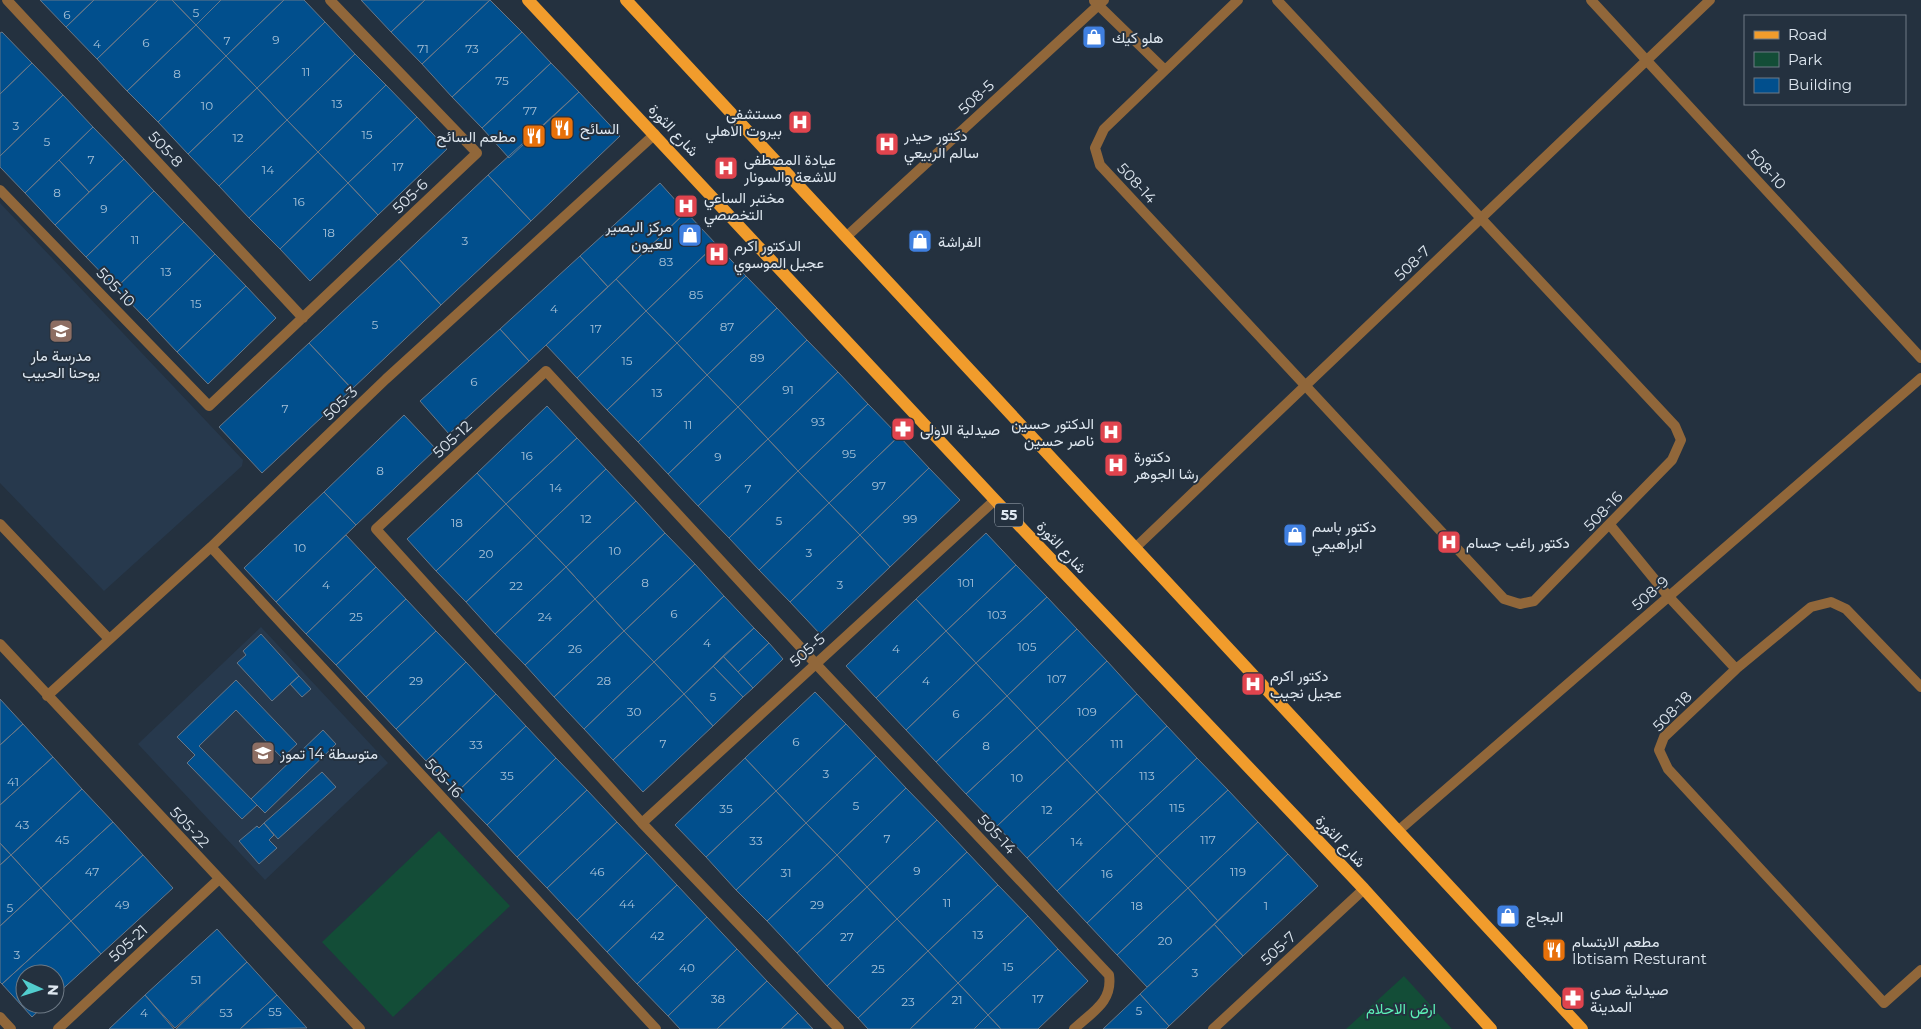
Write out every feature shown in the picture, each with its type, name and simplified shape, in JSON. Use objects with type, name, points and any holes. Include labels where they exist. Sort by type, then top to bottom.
[{"type":"main road","name":"شارع الثورة","points":[[528,0],[995,500],[1364,889],[1491,1029]]},
{"type":"main road","points":[[626,0],[1582,1029]]},
{"type":"street","name":"505-8","points":[[8,0],[303,318]]},
{"type":"street","name":"505-6","points":[[210,406],[477,153],[330,0]]},
{"type":"street","name":"508-14","points":[[1238,0],[1104,129],[1095,148],[1100,165],[1305,385]]},
{"type":"street","points":[[1277,0],[1481,218]]},
{"type":"street","name":"508-10","points":[[1591,0],[1921,358]]},
{"type":"street","name":"508-7","points":[[1135,548],[1710,0]]},
{"type":"street","name":"508-5","points":[[846,237],[1099,2]]},
{"type":"street","points":[[1099,2],[1166,70]]},
{"type":"street","name":"505-3","points":[[47,696],[211,547],[386,379],[655,134]]},
{"type":"street","name":"505-10","points":[[0,190],[210,406]]},
{"type":"street","name":"508-16","points":[[1305,385],[1504,599],[1520,604],[1534,601],[1672,460],[1681,440],[1675,426],[1481,218]]},
{"type":"street","name":"505-12","points":[[642,823],[376,529],[546,371],[815,663]]},
{"type":"street","name":"508-9","points":[[1398,831],[1921,378]]},
{"type":"street","name":"505-5","points":[[642,823],[995,500]]},
{"type":"street","points":[[0,524],[109,639]]},
{"type":"street","points":[[1610,525],[1669,597],[1736,669]]},
{"type":"street","name":"505-16","points":[[211,547],[656,1029]]},
{"type":"street","name":"508-18","points":[[1921,687],[1846,609],[1831,602],[1812,607],[1736,669],[1664,737],[1659,750],[1668,769],[1884,1003],[1921,970]]},
{"type":"street","name":"505-22","points":[[0,644],[218,880],[360,1029]]},
{"type":"street","name":"505-14","points":[[815,663],[1109,975],[1111,989],[1103,1002],[1074,1029]]},
{"type":"street","points":[[642,823],[839,1029]]},
{"type":"street","name":"505-21","points":[[58,1029],[218,880]]},
{"type":"street","name":"505-7","points":[[1216,1028],[1364,889]]},
{"type":"street","points":[[0,1017],[12,1029]]},
{"type":"shaded area","name":"مدرسة مار يوحنا الحبيب","points":[[0,203],[243,460],[242,466],[104,591],[0,483]]},
{"type":"shaded area","name":"متوسطة 14 تموز","points":[[261,627],[388,763],[265,880],[138,744]]},
{"type":"green space","points":[[439,831],[510,906],[393,1017],[322,942]]},
{"type":"green space","name":"ارض الاحلام","points":[[1404,976],[1452,1029],[1346,1029]]},
{"type":"building","points":[[40,0],[94,0],[66,27]]},
{"type":"building","points":[[94,0],[158,0],[97,59],[66,27]]},
{"type":"building","points":[[158,0],[172,0],[196,25],[127,91],[97,59]]},
{"type":"building","points":[[172,0],[221,0],[196,25]]},
{"type":"building","points":[[221,0],[284,0],[226,56],[196,25]]},
{"type":"building","points":[[284,0],[304,0],[325,22],[257,88],[226,56]]},
{"type":"building","points":[[361,0],[425,0],[391,32]]},
{"type":"building","points":[[425,0],[490,0],[422,64],[391,32]]},
{"type":"building","points":[[490,0],[522,32],[452,97],[422,64]]},
{"type":"building","points":[[325,22],[355,54],[287,120],[257,88]]},
{"type":"building","points":[[196,25],[226,56],[158,122],[127,91]]},
{"type":"building","points":[[2,32],[32,63],[0,94],[0,33]]},
{"type":"building","points":[[522,32],[551,63],[482,128],[452,97]]},
{"type":"building","points":[[355,54],[386,85],[318,152],[287,120]]},
{"type":"building","points":[[226,56],[257,88],[188,154],[158,122]]},
{"type":"building","points":[[32,63],[63,95],[0,156],[0,94]]},
{"type":"building","points":[[551,63],[579,92],[509,158],[482,128]]},
{"type":"building","points":[[386,85],[417,117],[348,183],[318,152]]},
{"type":"building","points":[[257,88],[287,120],[219,186],[188,154]]},
{"type":"building","points":[[579,92],[620,136],[531,221],[488,175]]},
{"type":"building","points":[[63,95],[93,127],[25,193],[0,167],[0,156]]},
{"type":"building","points":[[417,117],[447,149],[378,215],[348,183]]},
{"type":"building","points":[[287,120],[318,152],[249,218],[219,186]]},
{"type":"building","points":[[93,127],[124,159],[89,192],[59,160]]},
{"type":"building","points":[[318,152],[348,183],[280,249],[249,218]]},
{"type":"building","points":[[124,159],[154,191],[86,257],[55,225]]},
{"type":"building","points":[[59,160],[89,192],[55,225],[25,193]]},
{"type":"building","points":[[488,175],[531,221],[441,305],[399,259]]},
{"type":"building","points":[[348,183],[378,215],[310,281],[280,249]]},
{"type":"building","points":[[660,183],[686,212],[608,287],[580,256]]},
{"type":"building","points":[[154,191],[184,222],[116,288],[86,257]]},
{"type":"building","points":[[686,212],[716,244],[646,311],[616,279]]},
{"type":"building","points":[[184,222],[215,254],[147,320],[116,288]]},
{"type":"building","points":[[716,244],[746,276],[677,343],[646,311]]},
{"type":"building","points":[[215,254],[246,286],[177,352],[147,320]]},
{"type":"building","points":[[580,256],[608,287],[529,361],[500,329]]},
{"type":"building","points":[[399,259],[441,305],[352,389],[309,343]]},
{"type":"building","points":[[746,276],[777,308],[707,375],[677,343]]},
{"type":"building","points":[[616,279],[646,311],[577,378],[546,345]]},
{"type":"building","points":[[246,286],[276,318],[208,384],[177,352]]},
{"type":"building","points":[[777,308],[807,340],[738,407],[707,375]]},
{"type":"building","points":[[646,311],[677,343],[607,410],[577,378]]},
{"type":"building","points":[[500,329],[529,361],[449,434],[420,401]]},
{"type":"building","points":[[807,340],[838,372],[768,439],[738,407]]},
{"type":"building","points":[[309,343],[352,389],[262,473],[219,427]]},
{"type":"building","points":[[677,343],[707,375],[638,442],[607,410]]},
{"type":"building","points":[[838,372],[868,404],[798,471],[768,439]]},
{"type":"building","points":[[707,375],[738,407],[668,474],[638,442]]},
{"type":"building","points":[[868,404],[899,436],[829,503],[798,471]]},
{"type":"building","points":[[547,406],[577,438],[506,504],[477,473]]},
{"type":"building","points":[[738,407],[768,439],[698,506],[668,474]]},
{"type":"building","points":[[404,415],[436,449],[356,525],[324,492]]},
{"type":"building","points":[[899,436],[929,468],[860,535],[829,503]]},
{"type":"building","points":[[577,438],[606,469],[536,536],[506,504]]},
{"type":"building","points":[[768,439],[798,471],[729,538],[698,506]]},
{"type":"building","points":[[929,468],[960,500],[890,567],[860,535]]},
{"type":"building","points":[[606,469],[636,501],[566,567],[536,536]]},
{"type":"building","points":[[798,471],[829,503],[759,570],[729,538]]},
{"type":"building","points":[[477,473],[506,504],[436,571],[407,539]]},
{"type":"building","points":[[324,492],[356,525],[276,602],[244,568]]},
{"type":"building","points":[[636,501],[665,533],[595,599],[566,567]]},
{"type":"building","points":[[829,503],[860,535],[790,602],[759,570]]},
{"type":"building","points":[[506,504],[536,536],[466,602],[436,571]]},
{"type":"building","points":[[665,533],[695,564],[624,631],[595,599]]},
{"type":"building","points":[[986,533],[1016,565],[946,631],[916,599]]},
{"type":"building","points":[[346,535],[376,567],[306,634],[276,602]]},
{"type":"building","points":[[860,535],[890,567],[820,634],[790,602]]},
{"type":"building","points":[[536,536],[566,567],[495,634],[466,602]]},
{"type":"building","points":[[695,564],[724,596],[654,662],[624,631]]},
{"type":"building","points":[[1016,565],[1047,597],[976,663],[946,631]]},
{"type":"building","points":[[376,567],[406,599],[336,665],[306,634]]},
{"type":"building","points":[[566,567],[595,599],[525,665],[495,634]]},
{"type":"building","points":[[724,596],[754,628],[684,694],[654,662]]},
{"type":"building","points":[[1047,597],[1077,629],[1007,696],[976,663]]},
{"type":"building","points":[[406,599],[436,631],[366,697],[336,665]]},
{"type":"building","points":[[595,599],[624,631],[554,697],[525,665]]},
{"type":"building","points":[[916,599],[946,631],[876,698],[846,666]]},
{"type":"building","points":[[754,628],[769,643],[738,672],[723,656]]},
{"type":"building","points":[[1077,629],[1107,661],[1037,728],[1007,696]]},
{"type":"building","points":[[436,631],[466,662],[396,729],[366,697]]},
{"type":"building","points":[[624,631],[654,662],[584,729],[554,697]]},
{"type":"building","points":[[946,631],[976,663],[906,730],[876,698]]},
{"type":"building","points":[[261,634],[299,676],[272,701],[237,663],[246,655],[243,651]]},
{"type":"building","points":[[769,643],[783,659],[753,688],[738,672]]},
{"type":"building","points":[[723,656],[753,688],[743,697],[713,666]]},
{"type":"building","points":[[1107,661],[1137,694],[1067,760],[1037,728]]},
{"type":"building","points":[[466,662],[496,694],[426,761],[396,729]]},
{"type":"building","points":[[654,662],[684,694],[613,760],[584,729]]},
{"type":"building","points":[[976,663],[1007,696],[936,762],[906,730]]},
{"type":"building","points":[[713,666],[743,697],[713,726],[684,694]]},
{"type":"building","points":[[299,676],[311,689],[302,697],[290,684]]},
{"type":"building","points":[[236,680],[297,744],[282,758],[236,710],[199,746],[257,805],[242,819],[187,763],[195,755],[177,737]]},
{"type":"building","points":[[815,692],[846,724],[776,791],[745,758]]},
{"type":"building","points":[[496,694],[526,726],[456,793],[426,761]]},
{"type":"building","points":[[684,694],[713,726],[643,792],[613,760]]},
{"type":"building","points":[[1137,694],[1167,726],[1097,792],[1067,760]]},
{"type":"building","points":[[1007,696],[1037,728],[966,794],[936,762]]},
{"type":"building","points":[[0,699],[23,724],[0,745]]},
{"type":"building","points":[[23,724],[53,757],[0,805],[0,745]]},
{"type":"building","points":[[846,724],[876,756],[806,823],[776,791]]},
{"type":"building","points":[[526,726],[556,758],[487,825],[456,793]]},
{"type":"building","points":[[1167,726],[1197,758],[1127,824],[1097,792]]},
{"type":"building","points":[[1037,728],[1067,760],[997,826],[966,794]]},
{"type":"building","points":[[323,730],[336,744],[265,813],[251,799]]},
{"type":"building","points":[[876,756],[906,788],[837,855],[806,823]]},
{"type":"building","points":[[53,757],[82,789],[11,855],[0,843],[0,805]]},
{"type":"building","points":[[556,758],[587,790],[517,857],[487,825]]},
{"type":"building","points":[[745,758],[776,791],[706,857],[675,825]]},
{"type":"building","points":[[1197,758],[1228,790],[1157,856],[1127,824]]},
{"type":"building","points":[[1067,760],[1097,792],[1027,858],[997,826]]},
{"type":"building","points":[[322,772],[336,787],[278,839],[264,823]]},
{"type":"building","points":[[906,788],[937,820],[867,887],[837,855]]},
{"type":"building","points":[[82,789],[113,822],[41,888],[11,855]]},
{"type":"building","points":[[587,790],[617,822],[547,888],[517,857]]},
{"type":"building","points":[[1228,790],[1258,822],[1188,888],[1157,856]]},
{"type":"building","points":[[776,791],[806,823],[736,890],[706,857]]},
{"type":"building","points":[[1097,792],[1127,824],[1057,891],[1027,858]]},
{"type":"building","points":[[937,820],[967,852],[897,919],[867,887]]},
{"type":"building","points":[[113,822],[143,855],[71,921],[41,888]]},
{"type":"building","points":[[617,822],[647,853],[577,920],[547,888]]},
{"type":"building","points":[[1258,822],[1288,854],[1218,921],[1188,888]]},
{"type":"building","points":[[264,823],[274,835],[269,840],[277,848],[259,864],[239,841],[257,826],[259,828]]},
{"type":"building","points":[[806,823],[837,855],[767,921],[736,890]]},
{"type":"building","points":[[1127,824],[1157,856],[1087,923],[1057,891]]},
{"type":"building","points":[[0,843],[11,855],[0,865]]},
{"type":"building","points":[[967,852],[998,885],[928,951],[897,919]]},
{"type":"building","points":[[647,853],[677,885],[607,952],[577,920]]},
{"type":"building","points":[[1288,854],[1318,886],[1243,956],[1214,924]]},
{"type":"building","points":[[11,855],[41,888],[0,926],[0,865]]},
{"type":"building","points":[[143,855],[173,888],[101,954],[71,921]]},
{"type":"building","points":[[837,855],[867,887],[797,953],[767,921]]},
{"type":"building","points":[[1157,856],[1188,888],[1117,955],[1087,923]]},
{"type":"building","points":[[677,885],[707,917],[637,984],[607,952]]},
{"type":"building","points":[[998,885],[1028,916],[958,983],[928,951]]},
{"type":"building","points":[[867,887],[897,919],[827,986],[797,953]]},
{"type":"building","points":[[41,888],[71,921],[24,964],[15,964],[15,972],[2,984],[0,982],[0,926]]},
{"type":"building","points":[[1188,888],[1218,921],[1147,987],[1117,955]]},
{"type":"building","points":[[1028,916],[1058,949],[988,1015],[958,983]]},
{"type":"building","points":[[707,917],[737,949],[668,1016],[637,984]]},
{"type":"building","points":[[897,919],[928,951],[858,1018],[827,986]]},
{"type":"building","points":[[71,921],[101,954],[65,987],[65,964],[24,964]]},
{"type":"building","points":[[1214,924],[1243,956],[1169,1026],[1140,994]]},
{"type":"building","points":[[217,929],[247,962],[175,1028],[145,995]]},
{"type":"building","points":[[737,949],[767,981],[717,1029],[680,1029],[668,1016]]},
{"type":"building","points":[[1058,949],[1088,981],[1038,1029],[1001,1029],[988,1015]]},
{"type":"building","points":[[928,951],[958,983],[910,1029],[868,1029],[858,1018]]},
{"type":"building","points":[[247,962],[277,995],[240,1029],[176,1029]]},
{"type":"building","points":[[15,972],[15,998],[2,984]]},
{"type":"building","points":[[767,981],[798,1013],[781,1029],[717,1029]]},
{"type":"building","points":[[958,983],[988,1015],[974,1029],[910,1029]]},
{"type":"building","points":[[1140,994],[1169,1026],[1166,1029],[1103,1029]]},
{"type":"building","points":[[145,995],[174,1029],[109,1029]]},
{"type":"building","points":[[277,995],[307,1028],[240,1029]]},
{"type":"building","points":[[798,1013],[813,1029],[781,1029]]},
{"type":"building","points":[[988,1015],[1001,1029],[974,1029]]},
{"type":"place","name":"هلو كيك","points":[[1094,37]]},
{"type":"place","name":"مستشفى بيروت الاهلي","points":[[800,122]]},
{"type":"place","name":"السائح","points":[[562,128]]},
{"type":"place","name":"مطعم السائح","points":[[534,136]]},
{"type":"place","name":"دكتور حيدر سالم الربيعي","points":[[887,144]]},
{"type":"place","name":"عيادة المصطفى للاشعة والسونار","points":[[726,168]]},
{"type":"place","name":"مختبر الساعي التخصصي","points":[[686,206]]},
{"type":"place","name":"مركز البصير للعيون","points":[[690,235]]},
{"type":"place","name":"الفراشة","points":[[920,241]]},
{"type":"place","name":"الدكتور اكرم عجيل الموسوي","points":[[717,254]]},
{"type":"place","name":"مدرسة مار يوحنا الحبيب","points":[[61,331]]},
{"type":"place","name":"صيدلية الاولى","points":[[903,429]]},
{"type":"place","name":"الدكتور حسين ناصر حسين","points":[[1111,432]]},
{"type":"place","name":"دكتورة رشا الجوهر","points":[[1116,465]]},
{"type":"place","name":"دكتور باسم ابراهيمي","points":[[1295,535]]},
{"type":"place","name":"دكتور راغب جسام","points":[[1449,542]]},
{"type":"place","name":"دكتور اكرم عجيل نجيب","points":[[1253,684]]},
{"type":"place","name":"متوسطة 14 تموز","points":[[263,753]]},
{"type":"place","name":"البجاج","points":[[1508,916]]},
{"type":"place","name":"مطعم الابتسام Ibtisam Resturant","points":[[1554,950]]},
{"type":"place","name":"صيدلية صدى المدينة","points":[[1573,998]]}]
